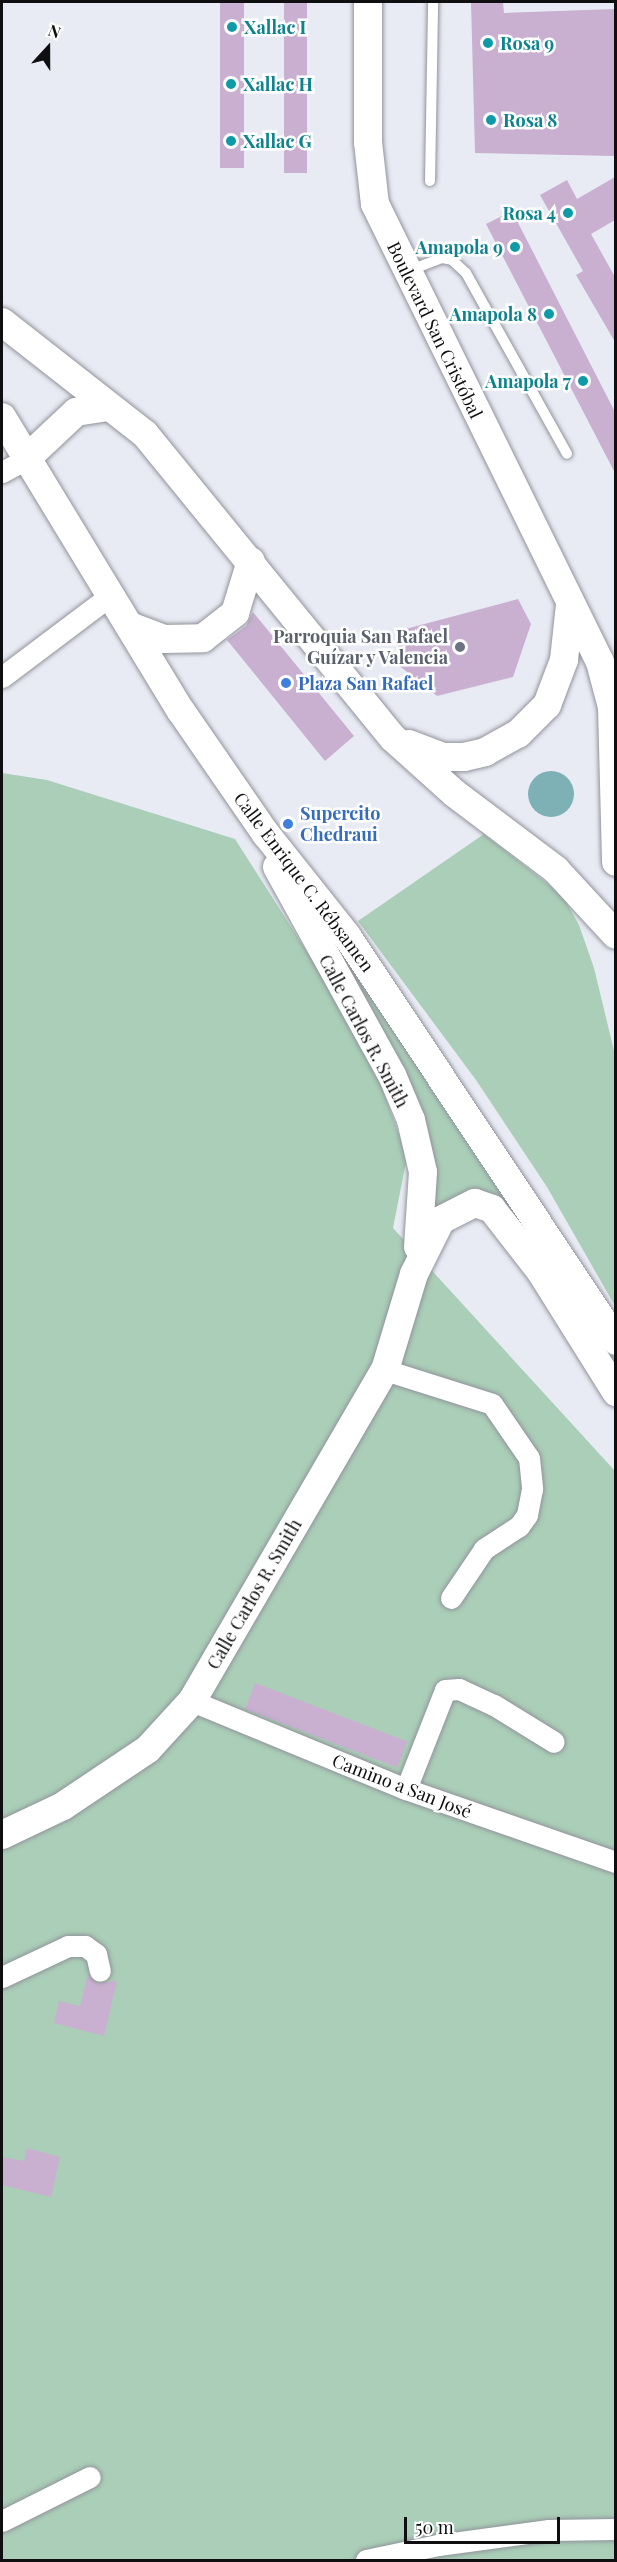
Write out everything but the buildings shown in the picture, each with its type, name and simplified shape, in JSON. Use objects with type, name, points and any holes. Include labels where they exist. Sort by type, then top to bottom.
[{"type":"street","name":"Boulevard San Cristóbal","points":[[368,2],[368,142],[375,204],[405,272],[600,662],[612,707],[615,862]]},
{"type":"street","points":[[2,322],[107,407],[145,434],[251,561],[363,709],[454,793],[556,870],[615,935]]},
{"type":"street","points":[[14,466],[76,412],[107,407]]},
{"type":"street","name":"Calle Enrique C. Rébsamen","points":[[2,417],[14,466],[111,595],[181,711],[266,834],[347,936],[615,1341]]},
{"type":"street","points":[[130,626],[164,639],[203,638],[235,614],[251,561]]},
{"type":"street","points":[[2,676],[111,595]]},
{"type":"street","points":[[393,738],[443,757],[464,757],[485,752],[518,734],[548,705],[564,660],[570,605]]},
{"type":"street","name":"Calle Carlos R. Smith","points":[[2,1835],[63,1806],[148,1749],[192,1701],[385,1370],[414,1274],[423,1215],[423,1172],[411,1120],[392,1075],[283,882],[266,834]]},
{"type":"street","name":"Calle Carlos R. Smith","points":[[414,1274],[441,1220],[475,1203],[492,1209],[540,1272],[615,1392]]},
{"type":"street","points":[[385,1370],[492,1404],[529,1458],[532,1489],[527,1515],[519,1526],[484,1549],[451,1598]]},
{"type":"street","points":[[406,1789],[445,1690],[459,1689],[494,1705],[554,1742]]},
{"type":"street","name":"Camino a San José","points":[[192,1701],[406,1789],[615,1862]]},
{"type":"street","points":[[2,1977],[68,1946],[85,1946],[96,1954],[100,1971]]},
{"type":"street","points":[[2,2521],[90,2477]]},
{"type":"street","points":[[366,2560],[436,2553],[549,2530],[615,2529]]},
{"type":"lane","points":[[430,181],[433,2]]},
{"type":"lane","points":[[405,272],[442,258],[452,260],[466,273],[567,454]]},
{"type":"green space","points":[[2,773],[47,780],[235,839],[367,1046],[407,1157],[393,1228],[615,1471],[615,2560],[2,2560]]},
{"type":"green space","points":[[484,834],[563,896],[579,925],[594,968],[615,1055],[615,1306],[547,1187],[476,1080],[358,921]]},
{"type":"green space","points":[[320,914],[615,1359],[615,1370],[503,1202],[434,1209],[343,958]]},
{"type":"water","points":[[551,771],[560,772],[568,777],[573,785],[573,803],[568,811],[560,816],[551,817],[542,816],[534,811],[529,803],[528,794],[529,785],[534,777],[542,772]]},
{"type":"place","name":"Xallac I","points":[[232,27]]},
{"type":"place","name":"Rosa 9","points":[[488,43]]},
{"type":"place","name":"Xallac H","points":[[231,84]]},
{"type":"place","name":"Rosa 8","points":[[491,120]]},
{"type":"place","name":"Xallac G","points":[[231,141]]},
{"type":"place","name":"Rosa 4","points":[[568,213]]},
{"type":"place","name":"Amapola 9","points":[[515,247]]},
{"type":"place","name":"Amapola 8","points":[[549,314]]},
{"type":"place","name":"Amapola 7","points":[[583,381]]},
{"type":"place","name":"Parroquia San Rafael Guízar y Valencia","points":[[460,647]]},
{"type":"place","name":"Plaza San Rafael","points":[[286,683]]},
{"type":"place","name":"Supercito Chedraui","points":[[288,824]]}]
